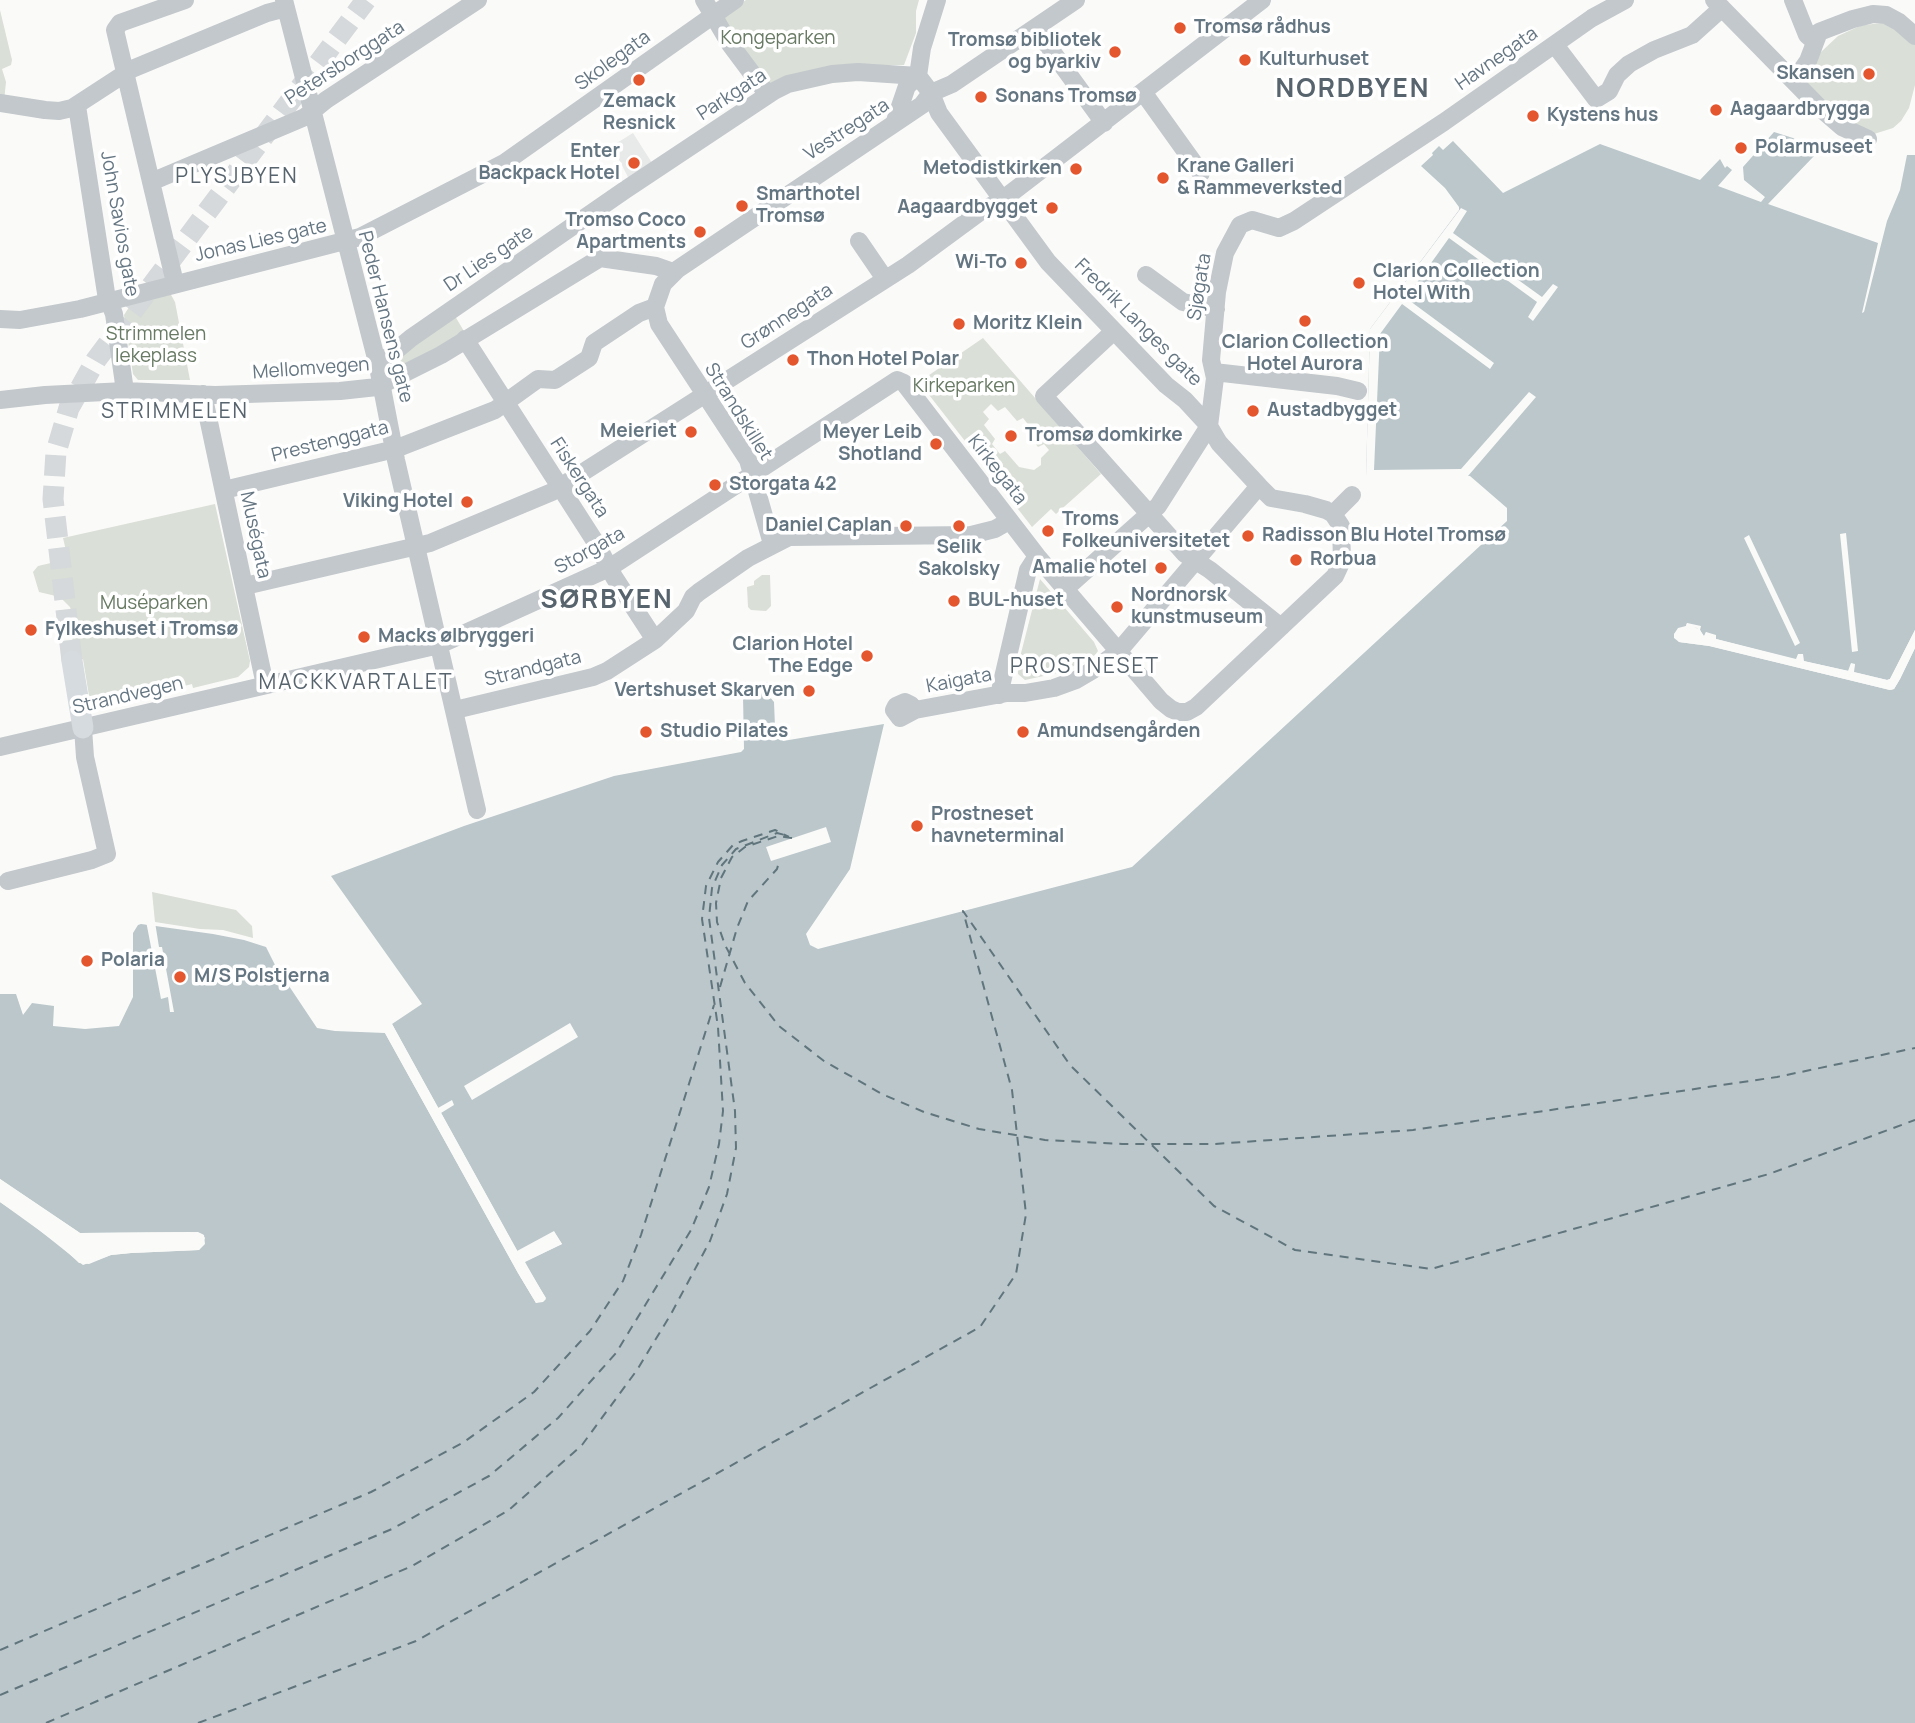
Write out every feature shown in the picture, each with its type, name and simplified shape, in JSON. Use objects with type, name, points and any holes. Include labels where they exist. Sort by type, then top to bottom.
[{"type":"main road","points":[[72,661],[83,728]]},
{"type":"street","points":[[174,283],[129,82],[116,36],[117,25],[185,0]]},
{"type":"street","name":"Petersborggata","points":[[151,182],[291,123],[478,0]]},
{"type":"street","name":"Skolegata","points":[[516,155],[709,7],[735,0]]},
{"type":"street","points":[[894,124],[907,86],[918,76],[922,48],[937,0]]},
{"type":"street","name":"Vestregata","points":[[654,307],[660,290],[673,272],[922,105],[931,93],[952,84],[1076,0]]},
{"type":"street","name":"Grønnegata","points":[[245,586],[430,542],[541,498],[885,279],[1002,200],[1262,0]]},
{"type":"street","name":"Havnegata","points":[[1273,228],[1294,221],[1555,45],[1599,6],[1625,0]]},
{"type":"street","points":[[1793,0],[1807,35],[1815,43]]},
{"type":"street","points":[[0,103],[53,110],[77,106],[106,84],[125,74],[285,4]]},
{"type":"street","name":"Peder Hansens gate","points":[[285,4],[377,362],[394,449],[455,710]]},
{"type":"street","points":[[1555,45],[1596,99],[1609,91],[1617,75],[1629,64],[1701,30],[1718,4],[1831,117],[1845,128],[1868,139]]},
{"type":"street","points":[[709,7],[730,44],[768,95]]},
{"type":"street","points":[[1794,81],[1808,61],[1819,32],[1853,19],[1873,14],[1892,18],[1915,36]]},
{"type":"street","points":[[1035,28],[1104,123]]},
{"type":"street","name":"Parkgata","points":[[625,190],[768,95],[789,84],[832,74],[858,72],[918,76]]},
{"type":"street","name":"Fredrik Langes gate","points":[[918,76],[931,93],[939,113],[1048,262],[1166,385],[1185,400],[1209,426],[1219,443],[1270,498],[1306,504],[1333,514]]},
{"type":"street","points":[[1143,92],[1200,173]]},
{"type":"street","name":"John Savios gate","points":[[77,106],[106,293],[110,301],[125,391]]},
{"type":"street","name":"Jonas Lies gate","points":[[0,319],[39,318],[345,242],[376,229],[516,155]]},
{"type":"street","name":"Dr Lies gate","points":[[377,362],[387,358],[411,338],[625,190]]},
{"type":"street","name":"Sjøgata","points":[[1065,589],[1158,506],[1209,426],[1214,372],[1211,360],[1225,253],[1236,231],[1244,222],[1252,220],[1273,228]]},
{"type":"street","points":[[859,241],[885,279]]},
{"type":"street","name":"Mellomvegen","points":[[0,400],[35,395],[125,391],[203,394],[330,391],[381,385],[428,363],[600,258],[608,257],[656,266],[673,272]]},
{"type":"street","points":[[1146,275],[1183,302],[1216,309]]},
{"type":"street","name":"Strandskillet","points":[[654,307],[664,332],[748,460],[772,544]]},
{"type":"street","name":"Prestenggata","points":[[224,490],[394,449],[495,410],[538,379],[555,380],[566,373],[589,358],[594,342],[639,313],[654,307]]},
{"type":"street","points":[[1114,331],[1044,396],[1149,515],[1194,561],[1203,565],[1281,627],[1333,578],[1342,561],[1342,526],[1333,514],[1352,495]]},
{"type":"street","name":"Fiskergata","points":[[465,340],[655,640]]},
{"type":"street","points":[[1214,372],[1286,379],[1358,391]]},
{"type":"street","name":"Storgata","points":[[265,685],[439,645],[609,568],[892,383],[902,382]]},
{"type":"street","name":"Kirkegata","points":[[902,382],[1037,556],[1118,652],[1171,709],[1187,712],[1196,707],[1281,627]]},
{"type":"street","name":"Muségata","points":[[203,394],[265,685]]},
{"type":"street","name":"Kaigata","points":[[915,710],[1025,693],[1067,684],[1082,677],[1118,652],[1191,570],[1194,561],[1259,486]]},
{"type":"street","name":"Strandgata","points":[[455,710],[593,677],[655,640],[686,611],[693,597],[699,592],[772,544],[789,537],[971,535],[995,529],[1010,521]]},
{"type":"street","points":[[999,695],[1028,570],[1037,556]]},
{"type":"street","name":"Strandvegen","points":[[0,747],[265,685]]},
{"type":"street","points":[[455,710],[477,810]]},
{"type":"street","points":[[8,881],[107,854],[85,757],[83,728]]},
{"type":"shaded area","points":[[1774,132],[1793,138],[1806,146],[1814,156],[1768,204],[1878,243],[1862,313],[1887,221],[1900,190],[1907,155],[1915,155],[1915,630],[1890,679],[1887,680],[1853,672],[1855,664],[1851,664],[1849,671],[1803,661],[1803,655],[1797,660],[1716,639],[1706,632],[1704,637],[1700,630],[1687,623],[1674,634],[1679,642],[1709,646],[1890,690],[1894,689],[1900,679],[1915,648],[1915,1723],[0,1723],[0,1202],[61,1246],[79,1263],[89,1264],[111,1255],[199,1250],[205,1238],[202,1234],[191,1232],[80,1233],[0,1179],[0,994],[16,994],[23,1015],[32,1003],[54,1006],[53,1026],[85,1029],[119,1026],[133,997],[133,933],[138,925],[213,934],[266,947],[317,1028],[385,1033],[536,1303],[546,1298],[524,1262],[562,1244],[554,1232],[518,1252],[392,1024],[422,1004],[331,876],[464,826],[614,776],[741,752],[744,749],[743,695],[757,696],[758,682],[769,682],[769,696],[774,702],[775,727],[783,741],[884,724],[850,869],[806,934],[810,945],[818,949],[1132,867],[1507,521],[1507,508],[1470,476],[1366,476],[1370,329],[1459,210],[1445,188],[1421,166],[1432,153],[1439,146],[1443,150],[1453,141],[1503,193],[1600,144],[1700,180],[1720,159],[1725,168],[1727,166],[1732,170],[1718,186],[1761,202],[1765,197],[1744,180],[1743,167]]},
{"type":"shaded area","points":[[633,133],[654,166],[631,183],[612,146]]},
{"type":"green space","name":"Kongeparken","points":[[746,0],[919,0],[916,33],[904,65],[872,65],[776,86],[763,82],[723,16]]},
{"type":"green space","points":[[0,10],[12,60],[11,65],[2,69],[6,82],[4,101],[0,100]]},
{"type":"green space","points":[[1885,23],[1915,43],[1915,85],[1909,108],[1901,121],[1893,128],[1874,134],[1859,131],[1805,87],[1805,77],[1821,52],[1838,36],[1862,25]]},
{"type":"green space","name":"Strimmelen lekeplass","points":[[170,293],[175,302],[190,380],[138,380],[133,374],[124,315],[133,301]]},
{"type":"green space","points":[[455,316],[465,333],[388,376],[385,366]]},
{"type":"green space","name":"Kirkeparken","points":[[983,338],[1101,474],[1056,514],[1051,509],[1032,527],[919,382]],"holes":[[[991,404],[998,411],[1005,407],[1017,421],[1023,418],[1031,428],[1027,433],[1038,447],[1044,444],[1049,450],[1041,458],[1041,465],[1034,470],[1019,467],[1005,451],[1000,454],[992,444],[995,439],[984,425],[989,419],[983,412]]]},
{"type":"green space","name":"Muséparken","points":[[215,504],[250,661],[249,667],[238,677],[193,688],[192,684],[176,688],[174,692],[137,701],[109,705],[90,702],[83,659],[62,661],[61,655],[72,641],[75,630],[70,607],[60,597],[39,592],[33,572],[38,566],[68,559],[63,538]]},
{"type":"green space","points":[[762,575],[770,575],[771,606],[766,611],[751,610],[748,607],[747,587],[754,585],[754,581]]},
{"type":"green space","points":[[1040,579],[1094,642],[1098,651],[1062,672],[1025,680],[1018,674],[1018,665]]},
{"type":"green space","points":[[152,892],[236,910],[252,926],[253,938],[223,930],[155,922]]},
{"type":"pier","points":[[1461,208],[1467,211],[1453,233],[1542,297],[1553,284],[1558,287],[1533,321],[1528,317],[1537,302],[1449,238],[1406,298],[1494,363],[1490,369],[1402,304],[1380,334],[1374,470],[1461,469],[1529,392],[1536,397],[1468,476],[1366,476],[1370,329]]},
{"type":"pier","points":[[1846,533],[1858,651],[1852,652],[1840,534]]},
{"type":"pier","points":[[1749,535],[1800,643],[1795,646],[1744,538]]},
{"type":"pier","points":[[1687,623],[1701,626],[1700,630],[1704,636],[1706,632],[1716,635],[1716,639],[1796,659],[1798,654],[1803,654],[1804,661],[1848,671],[1851,663],[1855,664],[1854,672],[1887,680],[1890,679],[1915,630],[1915,637],[1893,680],[1887,684],[1715,642],[1708,636],[1703,640],[1697,628],[1690,627],[1677,635],[1680,638],[1890,686],[1912,647],[1915,645],[1915,648],[1900,679],[1894,689],[1890,690],[1710,646],[1679,642],[1674,638],[1674,634]]},
{"type":"pier","points":[[826,827],[831,842],[771,861],[766,847]]},
{"type":"pier","points":[[146,921],[155,922],[174,1012],[170,1012],[168,997],[161,999]]},
{"type":"pier","points":[[570,1023],[578,1037],[472,1100],[464,1086]]},
{"type":"pier","points":[[392,1024],[438,1108],[452,1100],[454,1105],[441,1113],[517,1251],[554,1231],[562,1244],[525,1262],[546,1299],[543,1302],[536,1303],[518,1273],[385,1033],[387,1030],[538,1299],[542,1298],[521,1261],[557,1243],[553,1236],[519,1255],[515,1254],[389,1027]]},
{"type":"pier","points":[[0,1179],[80,1233],[198,1232],[204,1235],[205,1244],[199,1250],[111,1255],[83,1265],[0,1202],[0,1199],[26,1215],[84,1261],[130,1249],[198,1247],[201,1239],[192,1236],[79,1236],[0,1183]]},
{"type":"ferry route","points":[[0,1695],[392,1529],[489,1476],[558,1418],[616,1353],[691,1230],[709,1187],[723,1111],[718,1027],[702,919],[706,886],[718,862],[733,845],[775,830],[789,837]]},
{"type":"ferry route","points":[[46,1723],[412,1566],[509,1510],[582,1445],[637,1370],[671,1314],[710,1241],[727,1194],[736,1148],[735,1111],[709,918],[712,888],[722,865],[736,849],[777,833],[785,835]]},
{"type":"ferry route","points":[[792,838],[778,836],[745,847],[732,857],[721,878],[716,903],[717,922],[725,945],[745,983],[779,1026],[824,1061],[882,1094],[924,1112],[979,1129],[1045,1140],[1122,1144],[1215,1144],[1413,1130],[1777,1077],[1915,1048]]},
{"type":"ferry route","points":[[720,987],[737,928],[748,901],[777,869],[779,862]]},
{"type":"ferry route","points":[[198,1723],[416,1641],[980,1327],[1016,1274],[1026,1214],[1012,1090],[963,911],[1070,1065],[1214,1206],[1295,1250],[1431,1269],[1769,1174],[1915,1120]]},
{"type":"ferry route","points":[[0,1650],[371,1492],[464,1442],[534,1392],[590,1331],[623,1281],[641,1235],[714,1005]]},
{"type":"tunnel","points":[[72,661],[53,499],[56,452],[69,408],[96,360],[366,0]]},
{"type":"place","name":"Tromsø rådhus","points":[[1180,28]]},
{"type":"place","name":"Tromsø bibliotek og byarkiv","points":[[1115,52]]},
{"type":"place","name":"Kulturhuset","points":[[1245,60]]},
{"type":"place","name":"Skansen","points":[[1869,74]]},
{"type":"place","name":"Zemack Resnick","points":[[639,80]]},
{"type":"place","name":"Sonans Tromsø","points":[[981,97]]},
{"type":"place","name":"Aagaardbrygga","points":[[1716,110]]},
{"type":"place","name":"Kystens hus","points":[[1533,116]]},
{"type":"place","name":"Polarmuseet","points":[[1741,148]]},
{"type":"place","name":"Enter Backpack Hotel","points":[[634,163]]},
{"type":"place","name":"Metodistkirken","points":[[1076,169]]},
{"type":"place","name":"Krane Galleri & Rammeverksted","points":[[1163,178]]},
{"type":"place","name":"Smarthotel Tromsø","points":[[742,206]]},
{"type":"place","name":"Aagaardbygget","points":[[1052,208]]},
{"type":"place","name":"Tromso Coco Apartments","points":[[700,232]]},
{"type":"place","name":"Wi-To","points":[[1021,263]]},
{"type":"place","name":"Clarion Collection Hotel With","points":[[1359,283]]},
{"type":"place","name":"Clarion Collection Hotel Aurora","points":[[1305,321]]},
{"type":"place","name":"Moritz Klein","points":[[959,324]]},
{"type":"place","name":"Thon Hotel Polar","points":[[793,360]]},
{"type":"place","name":"Austadbygget","points":[[1253,411]]},
{"type":"place","name":"Meieriet","points":[[691,432]]},
{"type":"place","name":"Tromsø domkirke","points":[[1011,436]]},
{"type":"place","name":"Meyer Leib Shotland","points":[[936,444]]},
{"type":"place","name":"Storgata 42","points":[[715,485]]},
{"type":"place","name":"Viking Hotel","points":[[467,502]]},
{"type":"place","name":"Daniel Caplan","points":[[906,526]]},
{"type":"place","name":"Selik Sakolsky","points":[[959,526]]},
{"type":"place","name":"Troms Folkeuniversitetet","points":[[1048,531]]},
{"type":"place","name":"Radisson Blu Hotel Tromsø","points":[[1248,536]]},
{"type":"place","name":"Rorbua","points":[[1296,560]]},
{"type":"place","name":"Amalie hotel","points":[[1161,568]]},
{"type":"place","name":"BUL-huset","points":[[954,601]]},
{"type":"place","name":"Nordnorsk kunstmuseum","points":[[1117,607]]},
{"type":"place","name":"Fylkeshuset i Tromsø","points":[[31,630]]},
{"type":"place","name":"Macks ølbryggeri","points":[[364,637]]},
{"type":"place","name":"Clarion Hotel The Edge","points":[[867,656]]},
{"type":"place","name":"Vertshuset Skarven","points":[[809,691]]},
{"type":"place","name":"Studio Pilates","points":[[646,732]]},
{"type":"place","name":"Amundsengården","points":[[1023,732]]},
{"type":"place","name":"Prostneset havneterminal","points":[[917,826]]},
{"type":"place","name":"Polaria","points":[[87,961]]},
{"type":"place","name":"M/S Polstjerna","points":[[180,977]]},
{"type":"district","name":"NORDBYEN","points":[[1353,90]]},
{"type":"district","name":"PLYSJBYEN","points":[[237,177]]},
{"type":"district","name":"STRIMMELEN","points":[[175,412]]},
{"type":"district","name":"SØRBYEN","points":[[607,601]]},
{"type":"district","name":"PROSTNESET","points":[[1085,667]]},
{"type":"district","name":"MACKKVARTALET","points":[[356,683]]}]
